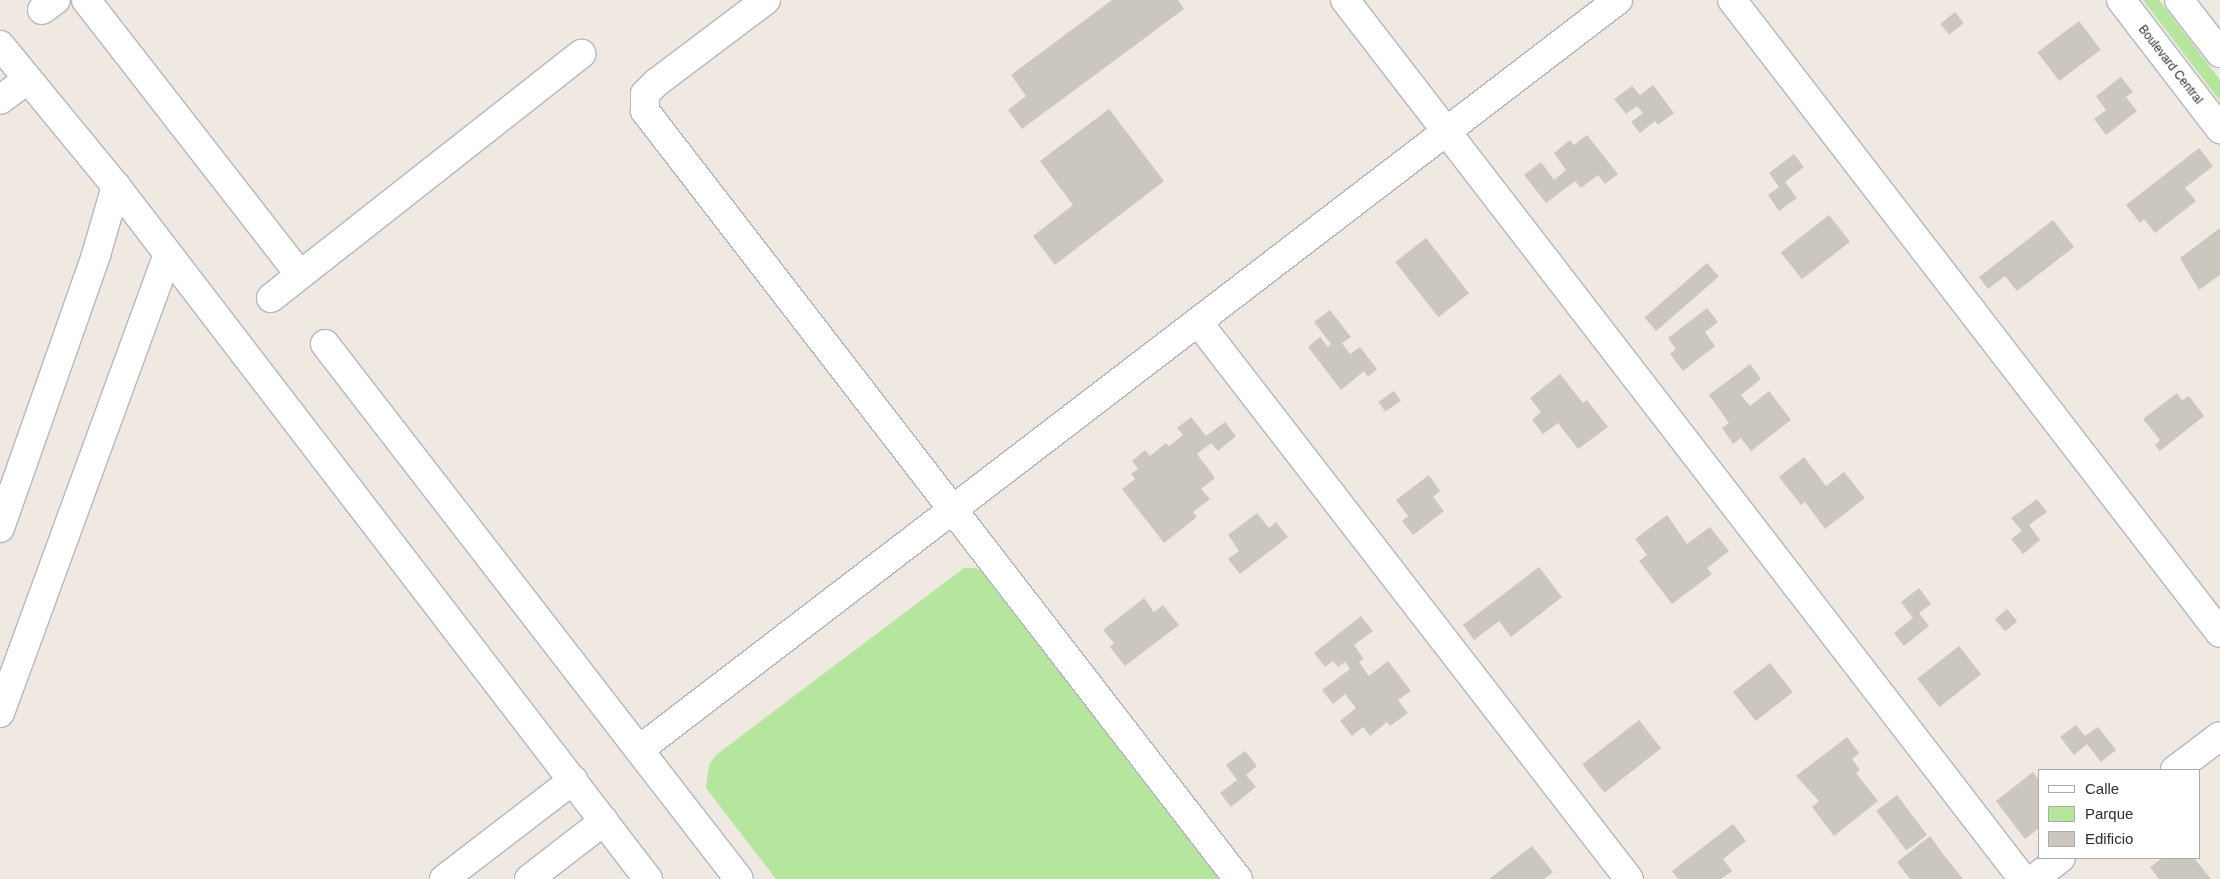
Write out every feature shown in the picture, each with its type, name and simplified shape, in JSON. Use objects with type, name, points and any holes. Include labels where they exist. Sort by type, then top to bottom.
[{"type":"street","points":[[86,0],[300,275]]},
{"type":"street","points":[[766,0],[657,82],[645,94],[645,111],[1238,879]]},
{"type":"street","points":[[1345,0],[2023,879]]},
{"type":"street","points":[[640,749],[1618,0]]},
{"type":"street","points":[[1732,0],[2220,633]]},
{"type":"street","name":"Boulevard Central","points":[[2121,0],[2220,129]]},
{"type":"street","points":[[2180,0],[2220,52]]},
{"type":"street","points":[[0,45],[116,186],[167,256],[574,780],[648,879]]},
{"type":"street","points":[[272,298],[581,54]]},
{"type":"street","points":[[0,100],[27,80]]},
{"type":"street","points":[[0,528],[96,255],[116,186]]},
{"type":"street","points":[[0,713],[167,256]]},
{"type":"street","points":[[1198,322],[1629,879]]},
{"type":"street","points":[[325,344],[739,879]]},
{"type":"street","points":[[2176,769],[2220,736]]},
{"type":"street","points":[[444,879],[574,780]]},
{"type":"street","points":[[529,879],[604,821]]},
{"type":"street","points":[[2034,879],[2060,859]]},
{"type":"green space","points":[[2143,0],[2159,0],[2220,80],[2220,101]]},
{"type":"green space","points":[[964,568],[975,568],[987,573],[1225,879],[776,879],[706,788],[709,765],[716,755]]},
{"type":"building","points":[[1112,0],[1178,0],[1184,9],[1022,129],[1008,110],[1026,96],[1011,75]]},
{"type":"building","points":[[1955,12],[1964,23],[1949,35],[1940,24]]},
{"type":"building","points":[[2079,21],[2101,50],[2059,81],[2037,52]]},
{"type":"building","points":[[2121,77],[2133,92],[2126,97],[2137,111],[2106,135],[2094,119],[2106,110],[2096,96]]},
{"type":"building","points":[[1653,85],[1674,113],[1658,125],[1655,121],[1640,133],[1631,122],[1643,113],[1637,106],[1626,114],[1614,99],[1632,86],[1640,95]]},
{"type":"building","points":[[1109,109],[1164,181],[1055,265],[1033,236],[1073,205],[1040,161]]},
{"type":"building","points":[[1587,135],[1618,174],[1605,184],[1598,175],[1581,188],[1575,181],[1546,203],[1524,175],[1541,162],[1554,180],[1566,170],[1554,153],[1570,140],[1574,145]]},
{"type":"building","points":[[2199,148],[2213,166],[2185,188],[2196,201],[2155,233],[2144,219],[2140,223],[2126,205]]},
{"type":"building","points":[[1794,154],[1804,167],[1785,182],[1797,198],[1779,211],[1768,195],[1779,187],[1769,173]]},
{"type":"building","points":[[1829,215],[1850,242],[1802,279],[1781,253]]},
{"type":"building","points":[[2053,220],[2074,247],[2017,291],[2005,276],[1988,289],[1979,277]]},
{"type":"building","points":[[2220,228],[2220,275],[2199,290],[2180,258]]},
{"type":"building","points":[[1426,238],[1469,293],[1438,317],[1395,262]]},
{"type":"building","points":[[1707,263],[1719,277],[1656,331],[1644,317]]},
{"type":"building","points":[[1707,308],[1718,322],[1705,332],[1715,346],[1683,371],[1670,354],[1676,349],[1668,338]]},
{"type":"building","points":[[1330,310],[1351,337],[1342,343],[1350,354],[1360,347],[1377,369],[1368,377],[1364,371],[1341,390],[1308,347],[1320,337],[1328,347],[1331,344],[1314,322]]},
{"type":"building","points":[[1750,364],[1761,379],[1741,395],[1750,406],[1769,391],[1791,420],[1751,451],[1741,438],[1733,444],[1722,428],[1729,423],[1709,395]]},
{"type":"building","points":[[1560,374],[1583,403],[1587,400],[1608,427],[1578,449],[1558,423],[1543,434],[1532,420],[1541,412],[1530,398]]},
{"type":"building","points":[[1394,391],[1401,401],[1385,412],[1378,402]]},
{"type":"building","points":[[2177,393],[2182,400],[2189,396],[2204,416],[2160,451],[2155,445],[2160,440],[2143,419]]},
{"type":"building","points":[[1191,417],[1206,436],[1225,422],[1236,436],[1218,451],[1211,443],[1197,454],[1215,478],[1201,489],[1210,499],[1193,512],[1197,517],[1164,543],[1122,489],[1135,479],[1131,474],[1138,469],[1132,461],[1145,450],[1150,456],[1166,443],[1169,446],[1183,435],[1177,428]]},
{"type":"building","points":[[1804,457],[1826,486],[1844,472],[1865,498],[1825,529],[1805,502],[1801,505],[1779,477]]},
{"type":"building","points":[[1429,475],[1440,491],[1433,497],[1444,511],[1413,535],[1402,521],[1408,516],[1396,500]]},
{"type":"building","points":[[2037,499],[2047,512],[2029,525],[2040,540],[2023,554],[2011,539],[2022,531],[2011,518]]},
{"type":"building","points":[[1257,513],[1269,528],[1276,522],[1288,537],[1240,574],[1228,559],[1239,551],[1228,535]]},
{"type":"building","points":[[1667,515],[1687,544],[1710,527],[1729,551],[1707,568],[1712,574],[1672,604],[1639,561],[1647,555],[1635,539]]},
{"type":"building","points":[[1539,567],[1562,597],[1511,637],[1499,621],[1474,640],[1463,625]]},
{"type":"building","points":[[1919,588],[1931,604],[1919,613],[1929,626],[1904,646],[1894,633],[1913,618],[1901,602]]},
{"type":"building","points":[[1144,598],[1154,612],[1163,605],[1179,625],[1125,666],[1110,647],[1114,643],[1103,630]]},
{"type":"building","points":[[2007,609],[2017,621],[2005,632],[1995,619]]},
{"type":"building","points":[[1361,616],[1373,631],[1354,645],[1364,659],[1359,662],[1369,676],[1388,661],[1411,691],[1398,700],[1408,713],[1390,726],[1387,722],[1370,736],[1363,727],[1352,736],[1340,721],[1356,708],[1345,694],[1333,704],[1322,690],[1350,669],[1345,662],[1338,667],[1333,661],[1325,667],[1314,653]]},
{"type":"building","points":[[1959,646],[1981,674],[1939,707],[1917,679]]},
{"type":"building","points":[[1770,663],[1793,692],[1756,721],[1733,692]]},
{"type":"building","points":[[1639,720],[1661,748],[1604,793],[1582,764]]},
{"type":"building","points":[[2076,725],[2085,736],[2098,727],[2116,750],[2101,762],[2087,744],[2074,755],[2060,737]]},
{"type":"building","points":[[1847,737],[1859,753],[1852,759],[1860,770],[1856,773],[1878,801],[1834,836],[1812,807],[1819,801],[1796,776]]},
{"type":"building","points":[[1245,751],[1257,766],[1246,775],[1256,787],[1231,807],[1220,793],[1237,780],[1226,765]]},
{"type":"building","points":[[2033,772],[2038,779],[2038,829],[2025,839],[1996,801]]},
{"type":"building","points":[[1897,795],[1927,835],[1906,851],[1876,811]]},
{"type":"building","points":[[1733,824],[1746,841],[1723,859],[1732,871],[1721,879],[1678,879],[1672,871]]},
{"type":"building","points":[[1930,836],[1963,879],[1910,879],[1897,862]]},
{"type":"building","points":[[1532,846],[1553,872],[1544,879],[1489,879]]},
{"type":"building","points":[[2161,859],[2195,859],[2211,879],[2159,879],[2150,867]]}]
